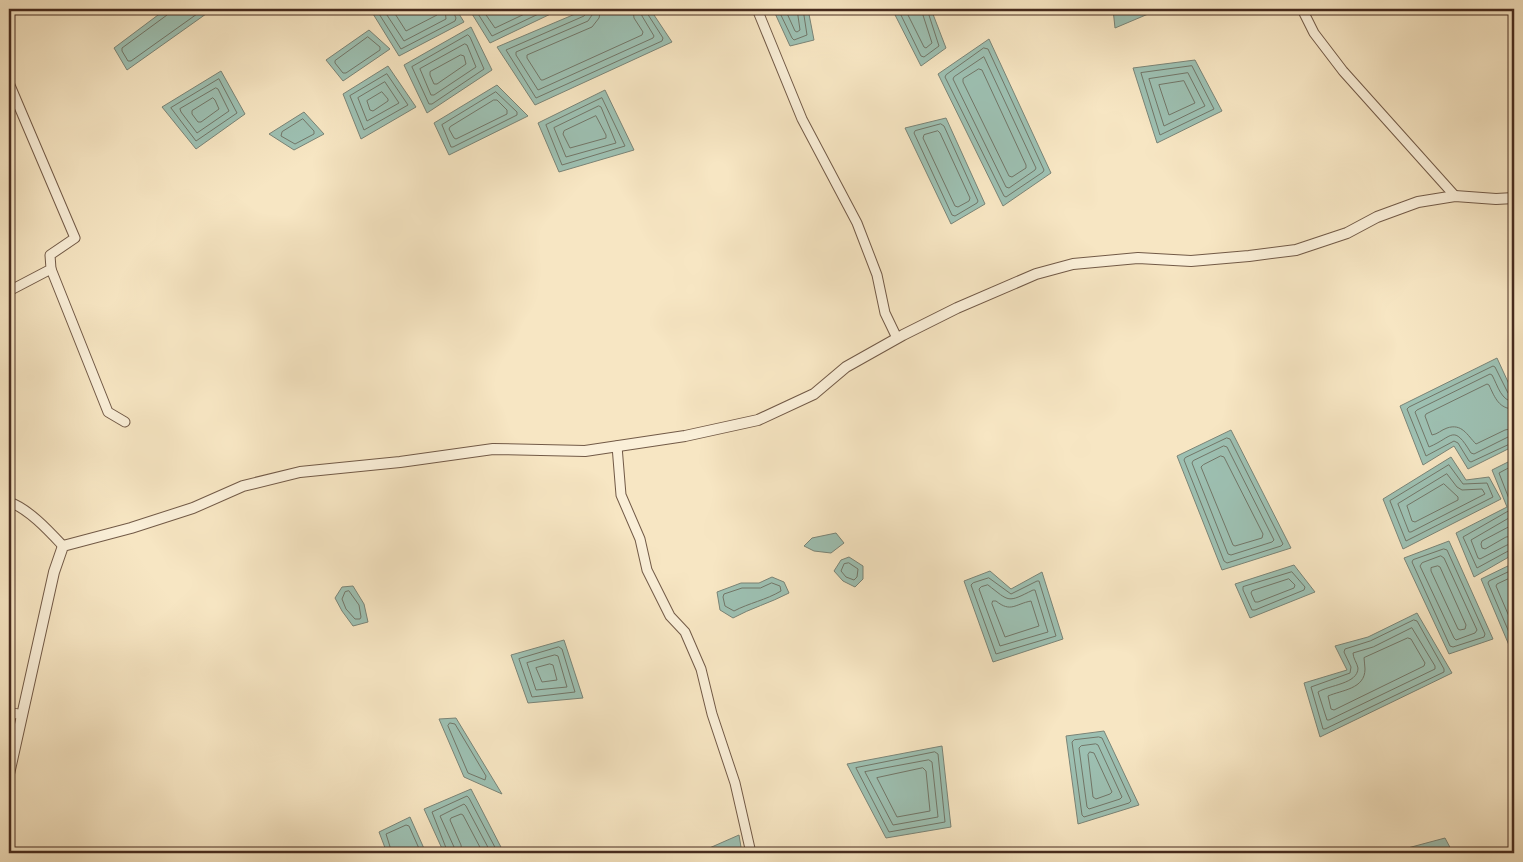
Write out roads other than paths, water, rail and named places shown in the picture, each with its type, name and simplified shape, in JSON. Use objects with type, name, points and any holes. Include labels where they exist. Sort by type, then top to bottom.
[{"type":"street","points":[[757,9],[802,119],[857,223],[877,275],[885,313],[897,338]]},
{"type":"street","points":[[1302,9],[1314,33],[1343,71],[1455,196]]},
{"type":"street","points":[[9,82],[75,238],[50,255],[51,269],[108,412],[125,422]]},
{"type":"street","points":[[63,546],[131,528],[193,508],[244,486],[300,472],[400,462],[493,449],[585,451],[685,436],[758,420],[814,394],[846,367],[897,338],[957,308],[1036,274],[1073,264],[1138,258],[1191,261],[1296,250],[1347,233],[1376,217],[1418,202],[1455,196],[1496,200],[1514,198]]},
{"type":"street","points":[[9,291],[51,269]]},
{"type":"street","points":[[617,446],[621,495],[640,539],[647,570],[670,616],[685,632],[701,669],[712,714],[734,783],[751,853]]},
{"type":"street","points":[[9,502],[30,515],[63,546]]},
{"type":"street","points":[[9,774],[54,572],[63,546]]},
{"type":"street","points":[[9,712],[22,715]]},
{"type":"water","points":[[166,9],[213,9],[127,70],[114,48]]},
{"type":"water","points":[[370,9],[456,9],[464,22],[399,56]]},
{"type":"water","points":[[469,9],[561,9],[490,43]]},
{"type":"water","points":[[587,9],[650,9],[672,42],[535,105],[497,47]]},
{"type":"water","points":[[773,9],[808,9],[814,40],[790,46]]},
{"type":"water","points":[[892,9],[931,9],[946,48],[921,66]]},
{"type":"water","points":[[1113,9],[1160,9],[1115,28]]},
{"type":"water","points":[[471,27],[492,70],[427,113],[404,65]]},
{"type":"water","points":[[369,30],[390,49],[343,81],[326,60]]},
{"type":"water","points":[[989,39],[1051,173],[1003,206],[938,74]]},
{"type":"water","points":[[1195,60],[1222,111],[1157,143],[1133,68]]},
{"type":"water","points":[[388,66],[416,107],[361,139],[343,94]]},
{"type":"water","points":[[221,71],[245,114],[196,149],[162,107]]},
{"type":"water","points":[[497,85],[528,116],[449,155],[434,123]]},
{"type":"water","points":[[605,90],[634,150],[559,172],[538,123]]},
{"type":"water","points":[[304,112],[324,134],[294,150],[269,134]]},
{"type":"water","points":[[946,118],[985,204],[951,224],[905,128]]},
{"type":"water","points":[[1497,358],[1514,395],[1514,446],[1468,469],[1454,446],[1423,465],[1400,406]]},
{"type":"water","points":[[1231,430],[1291,548],[1222,570],[1177,456]]},
{"type":"water","points":[[1451,457],[1466,480],[1489,477],[1501,499],[1403,549],[1383,499]]},
{"type":"water","points":[[1514,459],[1514,554],[1474,577],[1456,533],[1507,507],[1492,470]]},
{"type":"water","points":[[836,533],[844,543],[831,553],[814,551],[804,546],[812,538]]},
{"type":"water","points":[[1449,541],[1493,639],[1449,654],[1404,558]]},
{"type":"water","points":[[849,557],[863,566],[863,579],[855,587],[843,581],[834,571],[841,560]]},
{"type":"water","points":[[1514,563],[1514,657],[1481,579]]},
{"type":"water","points":[[1294,565],[1315,592],[1250,618],[1235,584]]},
{"type":"water","points":[[990,571],[1011,589],[1042,572],[1063,639],[993,662],[964,581]]},
{"type":"water","points":[[772,577],[784,582],[789,593],[733,618],[720,610],[717,592],[741,583],[759,583]]},
{"type":"water","points":[[353,586],[364,604],[368,622],[353,626],[335,598],[342,587]]},
{"type":"water","points":[[1417,613],[1452,673],[1320,737],[1304,683],[1347,670],[1335,646],[1368,637]]},
{"type":"water","points":[[564,640],[583,698],[528,703],[511,655]]},
{"type":"water","points":[[456,718],[502,794],[464,777],[439,719]]},
{"type":"water","points":[[1104,731],[1139,805],[1078,824],[1066,736]]},
{"type":"water","points":[[942,746],[951,827],[886,838],[847,764]]},
{"type":"water","points":[[471,789],[504,853],[444,853],[424,809]]},
{"type":"water","points":[[410,817],[426,853],[387,853],[379,832]]},
{"type":"water","points":[[739,835],[742,853],[698,853]]},
{"type":"water","points":[[1445,838],[1453,853],[1389,853]]}]
